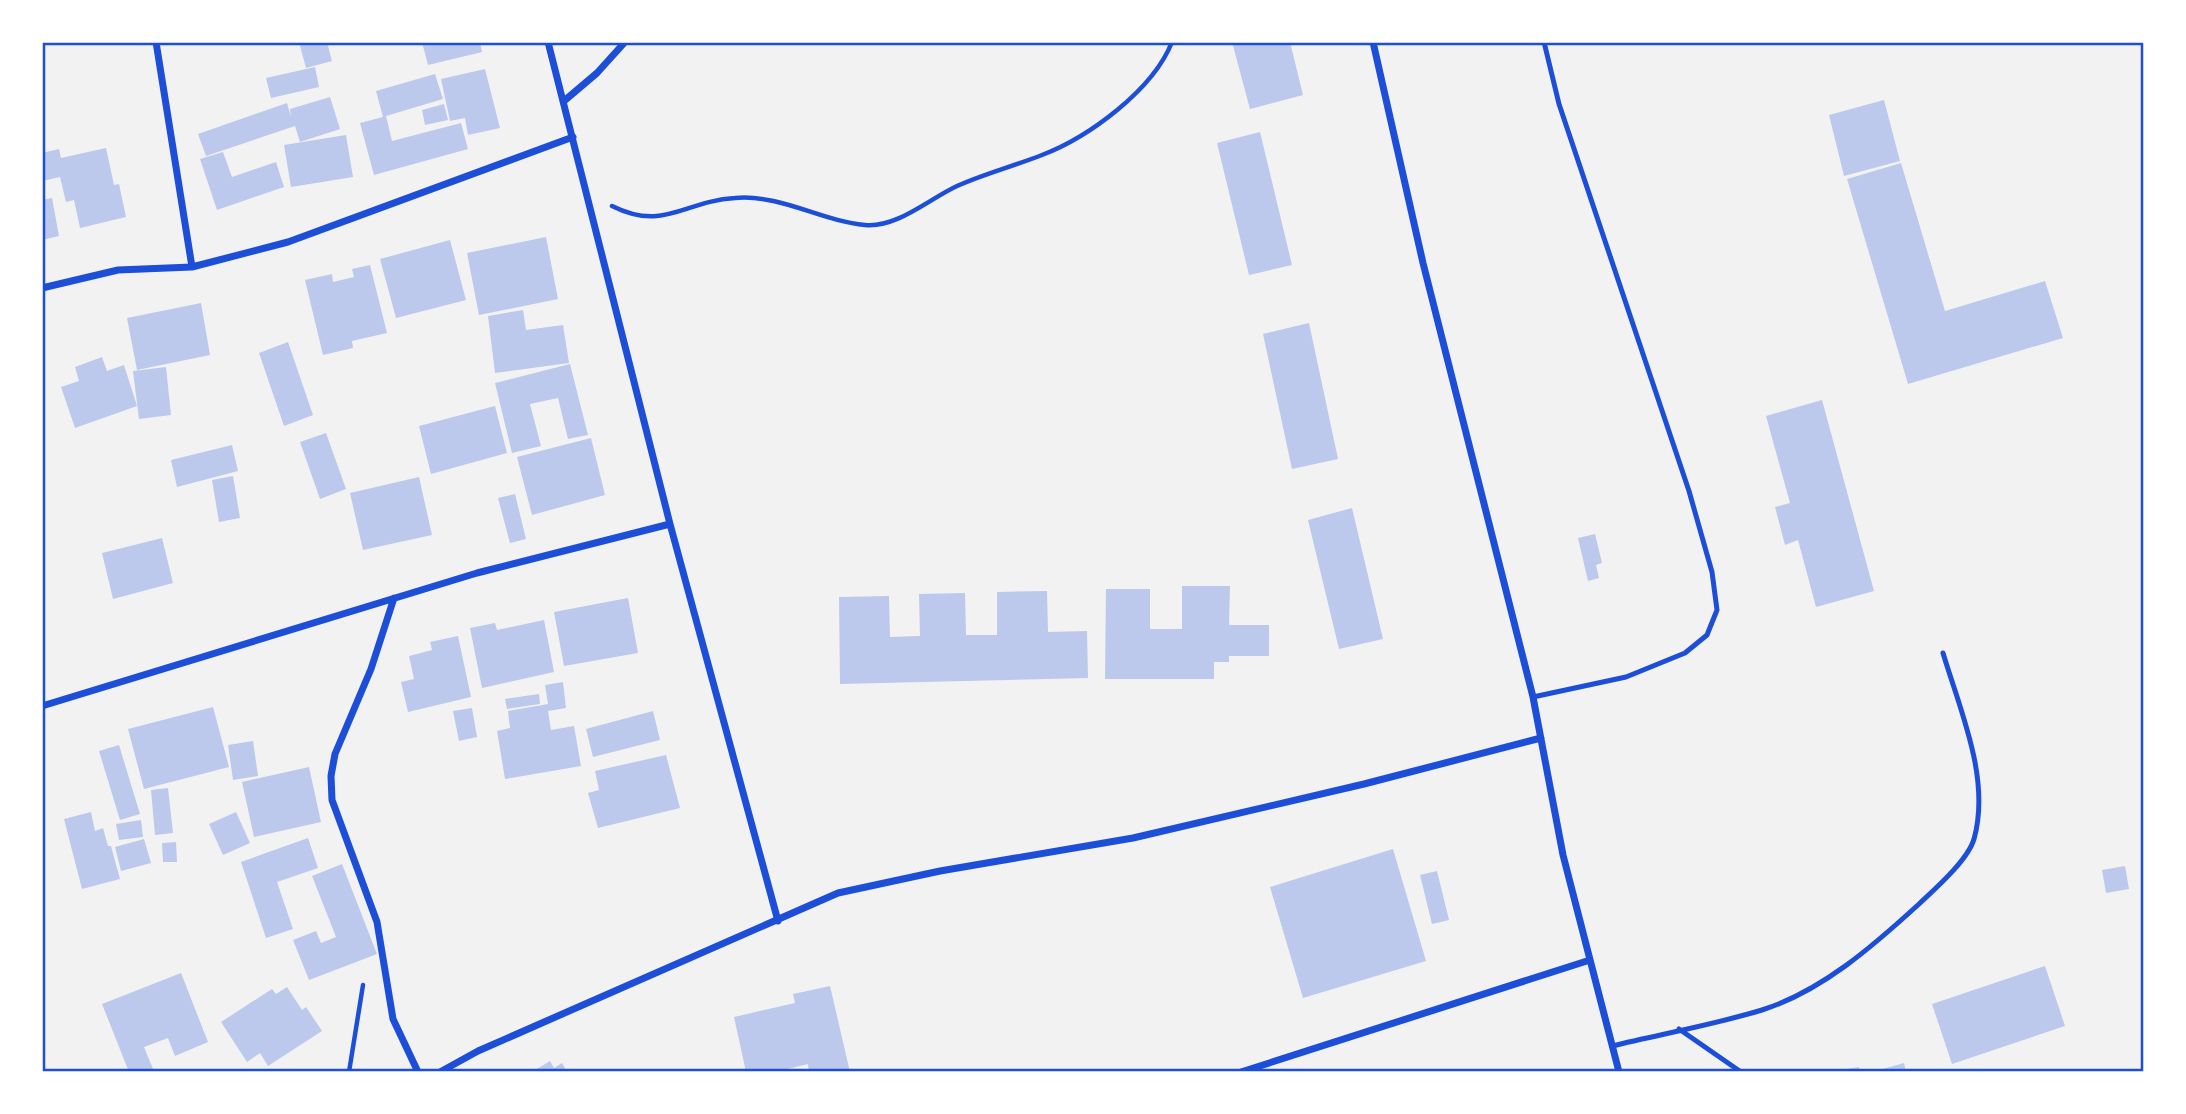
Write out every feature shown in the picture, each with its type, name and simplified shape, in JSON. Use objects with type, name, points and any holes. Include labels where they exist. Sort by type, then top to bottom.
[{"type":"street","points":[[156,42],[192,267]]},
{"type":"street","points":[[548,42],[670,524],[778,921]]},
{"type":"street","points":[[564,101],[597,73],[625,42]]},
{"type":"street","points":[[1373,42],[1423,263],[1532,697],[1563,855],[1619,1072]]},
{"type":"street","points":[[42,288],[118,270],[192,267],[288,242],[573,137]]},
{"type":"street","points":[[42,706],[394,598],[670,524]]},
{"type":"street","points":[[394,598],[371,669],[335,754],[331,776],[332,800],[371,905],[383,952],[387,997],[393,1019],[418,1072]]},
{"type":"street","points":[[440,1072],[478,1051],[838,893],[940,870],[1133,838],[1364,784],[1541,738]]},
{"type":"street","points":[[1241,1072],[1590,960]]},
{"type":"lane","points":[[1532,697],[1626,677],[1685,653],[1707,635],[1717,610],[1712,572],[1689,491],[1559,104],[1544,42]]},
{"type":"lane","points":[[1612,1046],[1763,1010],[1821,983],[1884,936],[1945,879],[1974,841],[1979,792],[1970,743],[1943,653]]},
{"type":"lane","points":[[1679,1029],[1741,1072]]},
{"type":"path","points":[[587,192],[637,216],[648,218],[737,197],[804,208],[866,225],[885,223],[959,186],[1045,154],[1102,122],[1141,88],[1168,52],[1172,42]]},
{"type":"path","points":[[349,1072],[360,994],[371,968],[383,952]]},
{"type":"building","points":[[299,42],[327,42],[332,61],[306,68]]},
{"type":"building","points":[[422,42],[480,42],[482,52],[428,65]]},
{"type":"building","points":[[1232,42],[1290,42],[1303,95],[1250,109]]},
{"type":"building","points":[[315,67],[319,87],[271,98],[266,78]]},
{"type":"building","points":[[485,69],[500,128],[468,135],[465,118],[450,121],[441,79]]},
{"type":"building","points":[[435,74],[443,99],[386,116],[392,141],[461,123],[468,149],[374,175],[360,123],[383,117],[376,91]]},
{"type":"building","points":[[330,97],[340,129],[300,142],[295,126],[206,156],[198,134],[287,103],[291,117],[290,109]]},
{"type":"building","points":[[1884,100],[1900,161],[1844,176],[1829,115]]},
{"type":"building","points":[[444,104],[448,120],[425,125],[422,110]]},
{"type":"building","points":[[1260,132],[1292,265],[1249,275],[1217,143]]},
{"type":"building","points":[[346,135],[353,177],[291,187],[284,145]]},
{"type":"building","points":[[106,148],[114,185],[119,184],[126,217],[80,228],[74,200],[66,202],[60,177],[42,181],[42,153],[59,149],[61,158]]},
{"type":"building","points":[[223,152],[232,177],[276,162],[284,187],[217,210],[200,159]]},
{"type":"building","points":[[1901,163],[1945,311],[2045,281],[2063,338],[1908,384],[1847,179]]},
{"type":"building","points":[[52,198],[59,236],[42,240],[42,200]]},
{"type":"building","points":[[546,237],[558,299],[479,315],[467,253]]},
{"type":"building","points":[[450,240],[466,300],[396,318],[380,259]]},
{"type":"building","points":[[370,265],[387,333],[352,341],[353,348],[323,355],[305,280],[332,274],[333,282],[354,277],[352,269]]},
{"type":"building","points":[[201,303],[210,355],[137,370],[127,318]]},
{"type":"building","points":[[523,310],[526,330],[563,325],[569,363],[495,373],[488,316]]},
{"type":"building","points":[[1309,323],[1338,459],[1292,469],[1263,334]]},
{"type":"building","points":[[288,342],[313,415],[284,426],[259,353]]},
{"type":"building","points":[[102,357],[107,371],[124,365],[137,406],[75,428],[61,387],[79,381],[75,367]]},
{"type":"building","points":[[570,364],[588,435],[568,439],[558,398],[530,404],[541,446],[512,453],[495,383]]},
{"type":"building","points":[[166,367],[171,415],[139,419],[133,371]]},
{"type":"building","points":[[1822,400],[1874,591],[1816,607],[1798,540],[1785,545],[1775,507],[1790,503],[1766,416]]},
{"type":"building","points":[[495,406],[507,453],[431,474],[419,426]]},
{"type":"building","points":[[326,433],[346,489],[320,499],[300,442]]},
{"type":"building","points":[[591,438],[605,495],[532,515],[517,457]]},
{"type":"building","points":[[232,445],[238,471],[177,487],[171,460]]},
{"type":"building","points":[[233,476],[240,518],[219,522],[212,480]]},
{"type":"building","points":[[419,477],[432,535],[363,550],[350,493]]},
{"type":"building","points":[[515,494],[526,539],[510,543],[498,498]]},
{"type":"building","points":[[1352,508],[1383,639],[1339,649],[1308,520]]},
{"type":"building","points":[[1595,534],[1602,563],[1596,565],[1599,578],[1588,581],[1578,538]]},
{"type":"building","points":[[162,538],[173,583],[113,599],[102,553]]},
{"type":"building","points":[[1182,586],[1230,586],[1229,625],[1269,625],[1269,656],[1229,656],[1229,662],[1214,662],[1214,679],[1105,679],[1106,589],[1150,589],[1150,629],[1182,629]]},
{"type":"building","points":[[1047,591],[1048,632],[1087,631],[1088,678],[840,684],[839,597],[889,596],[890,637],[920,636],[919,594],[965,593],[966,635],[997,635],[997,592]]},
{"type":"building","points":[[628,598],[638,653],[564,666],[554,612]]},
{"type":"building","points":[[544,620],[554,672],[482,688],[470,628],[495,623],[497,630]]},
{"type":"building","points":[[458,636],[471,697],[408,712],[401,682],[414,679],[409,656],[432,650],[430,642]]},
{"type":"building","points":[[563,682],[566,708],[548,711],[551,730],[574,726],[581,766],[505,779],[497,731],[510,728],[508,711],[548,704],[545,685]]},
{"type":"building","points":[[539,694],[540,704],[507,709],[505,699]]},
{"type":"building","points":[[213,707],[229,767],[144,789],[128,729]]},
{"type":"building","points":[[472,708],[477,737],[459,741],[453,711]]},
{"type":"building","points":[[653,711],[660,740],[593,757],[586,729]]},
{"type":"building","points":[[253,741],[258,776],[233,780],[228,745]]},
{"type":"building","points":[[119,745],[140,814],[120,820],[99,751]]},
{"type":"building","points":[[666,755],[680,808],[598,828],[588,793],[599,790],[595,771]]},
{"type":"building","points":[[309,767],[321,822],[254,837],[242,782]]},
{"type":"building","points":[[168,788],[173,833],[155,835],[151,790]]},
{"type":"building","points":[[91,812],[95,831],[103,828],[108,846],[111,846],[120,879],[82,889],[64,819]]},
{"type":"building","points":[[236,812],[250,843],[223,855],[209,824]]},
{"type":"building","points":[[141,820],[143,837],[119,840],[116,824]]},
{"type":"building","points":[[308,838],[318,868],[277,882],[293,929],[266,938],[241,862]]},
{"type":"building","points":[[144,839],[151,863],[121,871],[115,847]]},
{"type":"building","points":[[176,842],[177,862],[163,862],[162,843]]},
{"type":"building","points":[[1393,849],[1426,961],[1303,998],[1270,887]]},
{"type":"building","points":[[342,864],[377,954],[309,980],[293,940],[316,931],[321,943],[336,937],[312,876]]},
{"type":"building","points":[[2125,866],[2129,889],[2106,893],[2102,870]]},
{"type":"building","points":[[1437,871],[1449,920],[1432,924],[1420,875]]},
{"type":"building","points":[[2045,966],[2065,1026],[1952,1064],[1932,1004]]},
{"type":"building","points":[[181,973],[208,1042],[175,1056],[168,1038],[144,1047],[153,1069],[129,1072],[102,1004]]},
{"type":"building","points":[[830,986],[850,1072],[809,1072],[808,1064],[775,1072],[746,1072],[734,1017],[795,1003],[793,994]]},
{"type":"building","points":[[287,987],[302,1010],[306,1007],[322,1031],[268,1066],[260,1053],[247,1062],[221,1022],[272,989],[276,994]]},
{"type":"building","points":[[550,1061],[554,1068],[562,1063],[567,1072],[532,1072]]},
{"type":"building","points":[[1904,1063],[1906,1072],[1876,1072],[1876,1071]]},
{"type":"building","points":[[1859,1067],[1860,1072],[1835,1072],[1835,1071]]}]
